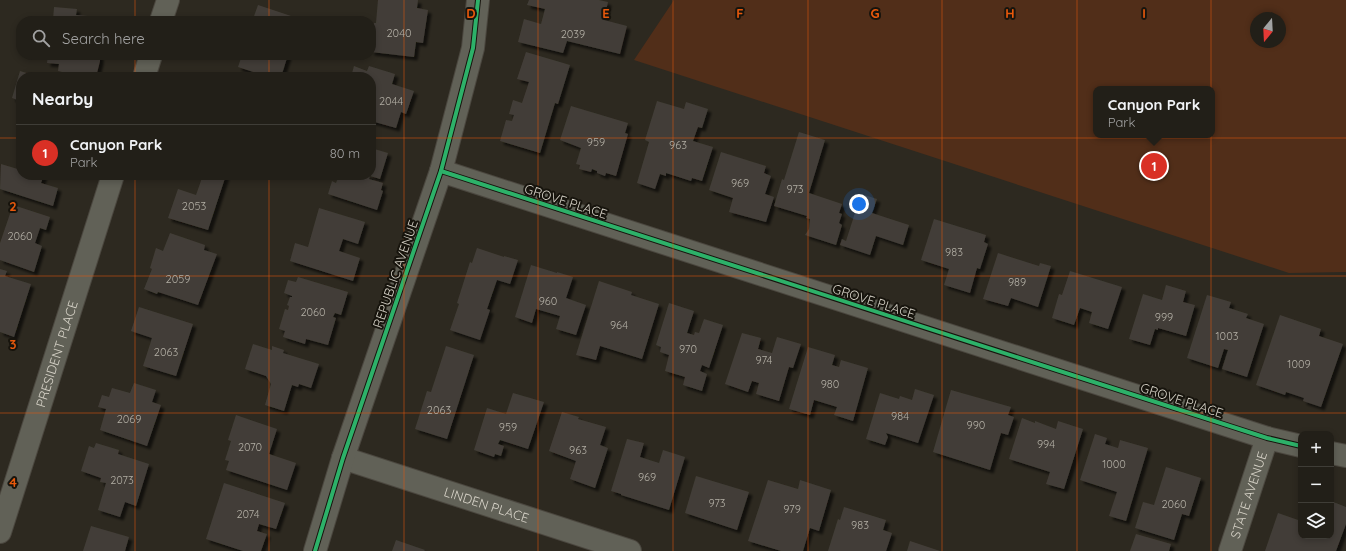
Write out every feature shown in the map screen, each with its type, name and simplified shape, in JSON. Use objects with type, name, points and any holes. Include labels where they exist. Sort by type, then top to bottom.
[{"type":"street","points":[[163,16],[168,0]]},
{"type":"street","name":"REPUBLIC AVENUE","points":[[315,551],[343,458],[441,171],[473,48],[478,0]]},
{"type":"street","points":[[146,72],[149,60]]},
{"type":"street","name":"GROVE PLACE","points":[[441,171],[1268,438],[1298,445]]},
{"type":"street","name":"PRESIDENT PLACE","points":[[0,532],[111,180]]},
{"type":"street","name":"STATE AVENUE","points":[[1230,551],[1268,438]]},
{"type":"street","points":[[1334,453],[1346,456]]},
{"type":"street","name":"LINDEN PLACE","points":[[343,458],[630,551]]},
{"type":"shaded area","points":[[674,0],[1346,0],[1346,272],[1289,273],[634,60]]},
{"type":"building","points":[[378,0],[418,0],[417,8],[428,10],[423,43],[416,42],[414,57],[376,53]]},
{"type":"building","points":[[529,0],[599,0],[608,2],[604,20],[627,26],[620,54],[567,41],[563,53],[518,42],[524,19],[541,24],[545,9],[527,5]]},
{"type":"building","points":[[258,5],[291,16],[254,16]]},
{"type":"building","points":[[54,7],[77,9],[76,15],[88,16],[53,16]]},
{"type":"building","points":[[526,52],[570,65],[558,104],[555,103],[540,153],[500,141],[506,120],[512,121],[514,115],[509,114],[513,100],[522,103],[529,82],[517,79]]},
{"type":"building","points":[[47,60],[100,60],[97,72],[62,72],[58,71],[59,64],[47,63]]},
{"type":"building","points":[[240,60],[286,60],[283,72],[253,72],[238,67]]},
{"type":"building","points":[[354,66],[367,71],[369,66],[395,74],[392,84],[414,91],[406,114],[401,112],[396,128],[376,122],[376,72],[352,72]]},
{"type":"building","points":[[16,84],[16,99],[12,98]]},
{"type":"building","points":[[657,101],[684,109],[686,102],[708,109],[702,128],[698,127],[693,141],[713,147],[702,181],[692,178],[691,181],[666,173],[666,176],[660,174],[655,189],[637,183],[649,142],[645,140]]},
{"type":"building","points":[[571,106],[628,123],[625,133],[628,134],[616,176],[606,173],[605,176],[592,169],[591,172],[579,169],[580,165],[576,164],[581,148],[560,140]]},
{"type":"building","points":[[799,132],[825,140],[809,193],[842,204],[839,213],[842,214],[839,223],[842,225],[836,245],[805,235],[809,229],[810,219],[806,218],[807,216],[774,206]]},
{"type":"building","points":[[376,149],[388,153],[380,179],[376,178]]},
{"type":"building","points":[[721,152],[766,166],[764,173],[771,176],[765,194],[774,197],[766,222],[729,212],[733,198],[709,190]]},
{"type":"building","points":[[1,164],[16,168],[16,180],[42,180],[41,183],[58,188],[53,206],[0,189]]},
{"type":"building","points":[[201,180],[224,180],[208,230],[168,218],[178,189],[196,195]]},
{"type":"building","points":[[337,180],[372,180],[383,183],[381,190],[383,191],[377,210],[328,194],[332,181],[336,183]]},
{"type":"building","points":[[861,194],[877,199],[872,213],[909,225],[903,245],[876,236],[870,255],[840,245],[842,239],[846,241]]},
{"type":"building","points":[[13,205],[50,217],[46,230],[40,228],[35,243],[42,246],[34,272],[0,260],[0,243]]},
{"type":"building","points":[[319,208],[365,222],[358,244],[343,239],[339,251],[360,258],[353,281],[290,261],[295,243],[308,247]]},
{"type":"building","points":[[934,219],[986,235],[984,242],[988,244],[980,269],[977,268],[970,293],[944,285],[949,269],[921,260]]},
{"type":"building","points":[[170,233],[205,245],[204,250],[217,254],[198,305],[144,289],[152,269],[150,268],[156,248],[163,251]]},
{"type":"building","points":[[477,248],[518,260],[510,284],[497,280],[487,309],[490,310],[480,340],[450,330],[459,304],[457,303],[470,262],[472,263]]},
{"type":"building","points":[[998,253],[1039,266],[1040,263],[1051,266],[1038,307],[1011,298],[1008,306],[983,299]]},
{"type":"building","points":[[531,265],[573,277],[566,298],[586,305],[576,335],[556,329],[560,316],[536,309],[532,323],[515,317]]},
{"type":"building","points":[[0,269],[7,271],[5,276],[31,284],[14,337],[0,332]]},
{"type":"building","points":[[1070,271],[1122,287],[1108,329],[1089,323],[1092,312],[1080,308],[1074,325],[1052,318],[1059,294],[1062,295]]},
{"type":"building","points":[[298,277],[348,292],[341,315],[335,313],[333,317],[336,318],[328,345],[306,339],[305,344],[283,337],[285,331],[279,329],[285,309],[288,310],[289,306],[287,305],[290,297],[292,297],[284,293],[288,280],[296,282]]},
{"type":"building","points":[[599,281],[632,292],[631,295],[659,304],[642,359],[600,346],[596,360],[576,355]]},
{"type":"building","points":[[1166,285],[1186,291],[1183,302],[1195,305],[1186,336],[1158,328],[1158,330],[1155,329],[1150,345],[1129,339],[1143,294],[1162,300]]},
{"type":"building","points":[[1207,295],[1231,302],[1229,308],[1248,314],[1246,318],[1264,324],[1247,377],[1222,369],[1228,350],[1224,349],[1218,368],[1187,358]]},
{"type":"building","points":[[669,303],[694,311],[687,333],[694,335],[695,332],[699,333],[704,319],[723,325],[709,368],[702,365],[700,371],[707,374],[702,391],[683,385],[685,377],[665,371],[669,355],[660,352],[661,347],[656,345]]},
{"type":"building","points":[[139,307],[193,324],[176,376],[143,366],[152,338],[131,331]]},
{"type":"building","points":[[1280,315],[1321,329],[1319,336],[1343,344],[1321,407],[1303,401],[1304,398],[1286,392],[1285,395],[1256,385]]},
{"type":"building","points":[[742,333],[761,338],[758,349],[772,353],[777,337],[801,344],[793,368],[789,367],[779,401],[756,394],[759,383],[752,381],[748,392],[725,384]]},
{"type":"building","points":[[253,344],[272,350],[272,346],[284,350],[283,353],[319,364],[311,388],[299,384],[298,387],[292,385],[284,411],[265,405],[271,384],[266,376],[245,369]]},
{"type":"building","points":[[446,346],[474,355],[447,439],[415,429],[427,391],[431,392]]},
{"type":"building","points":[[808,347],[835,355],[832,365],[839,367],[841,360],[868,368],[853,421],[834,415],[837,407],[814,400],[810,415],[789,409]]},
{"type":"building","points":[[134,383],[156,390],[152,402],[161,405],[147,446],[100,430],[106,409],[98,407],[102,395],[109,397],[112,388],[130,393]]},
{"type":"building","points":[[915,389],[934,395],[918,443],[886,433],[888,437],[885,445],[866,439],[880,393],[899,399],[900,396],[912,400]]},
{"type":"building","points":[[951,390],[1011,407],[1008,415],[1014,417],[1008,435],[1001,433],[990,470],[933,452]]},
{"type":"building","points":[[513,393],[544,402],[528,449],[500,440],[498,444],[504,446],[501,456],[495,454],[494,457],[474,450],[487,408],[506,414]]},
{"type":"building","points":[[562,412],[579,417],[578,419],[606,427],[600,445],[608,448],[595,488],[570,479],[576,461],[549,451]]},
{"type":"building","points":[[236,415],[277,429],[269,454],[296,463],[287,490],[226,470],[229,461],[225,460],[231,441],[228,440]]},
{"type":"building","points":[[1022,418],[1056,429],[1058,421],[1083,429],[1064,489],[1046,484],[1050,472],[1009,459]]},
{"type":"building","points":[[1095,434],[1107,438],[1105,444],[1118,448],[1120,440],[1148,448],[1126,521],[1109,516],[1117,492],[1080,480]]},
{"type":"building","points":[[627,439],[644,443],[640,457],[659,463],[663,450],[685,457],[669,510],[611,491]]},
{"type":"building","points":[[96,443],[119,450],[118,454],[149,464],[136,506],[125,502],[120,517],[98,510],[106,483],[100,482],[101,478],[81,471],[89,446],[94,448]]},
{"type":"building","points":[[1166,467],[1201,478],[1189,516],[1182,514],[1174,540],[1135,528],[1143,502],[1154,505]]},
{"type":"building","points":[[696,476],[749,492],[737,530],[685,513]]},
{"type":"building","points":[[768,480],[798,489],[800,480],[831,490],[819,531],[810,528],[803,551],[781,551],[748,541]]},
{"type":"building","points":[[224,483],[285,503],[276,529],[259,524],[257,531],[267,534],[261,551],[243,551],[206,539]]},
{"type":"building","points":[[1334,502],[1346,507],[1346,524],[1336,551],[1265,551],[1278,513],[1298,520],[1298,539],[1334,539]]},
{"type":"building","points":[[844,507],[886,520],[883,530],[892,533],[886,551],[828,551],[838,519],[840,520]]},
{"type":"building","points":[[91,526],[129,537],[125,551],[83,551]]},
{"type":"building","points":[[1136,534],[1171,544],[1169,551],[1130,551]]},
{"type":"building","points":[[396,540],[425,550],[392,551]]},
{"type":"building","points":[[910,541],[940,551],[907,551]]},
{"type":"cycle path","points":[[315,551],[343,458],[441,171],[473,48],[478,0]]},
{"type":"cycle path","points":[[441,171],[1267,438],[1298,445]]},
{"type":"place","name":"Canyon Park","points":[[1154,166]]}]
